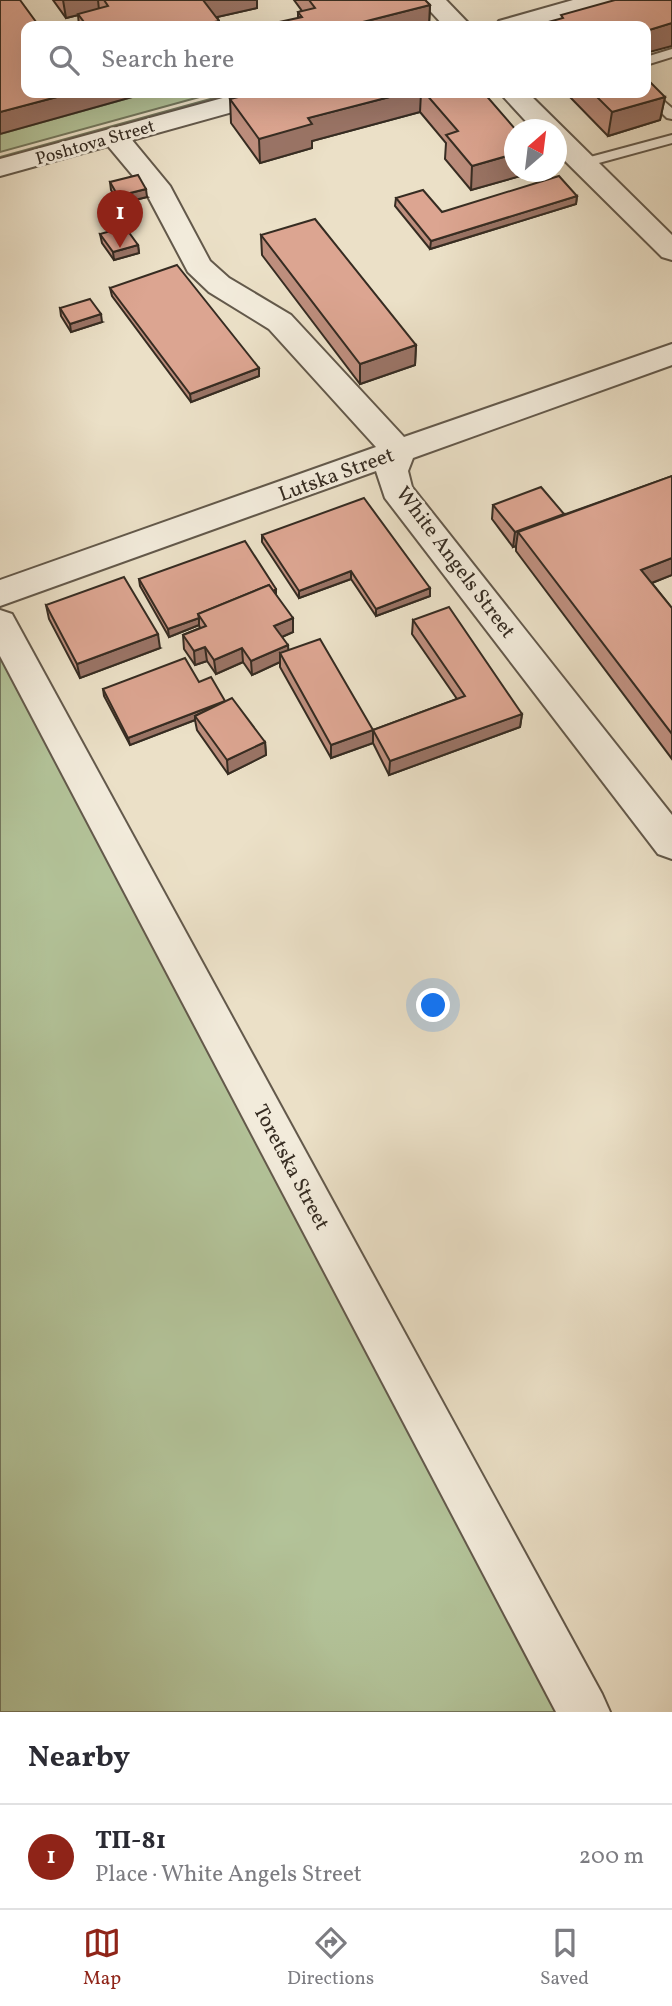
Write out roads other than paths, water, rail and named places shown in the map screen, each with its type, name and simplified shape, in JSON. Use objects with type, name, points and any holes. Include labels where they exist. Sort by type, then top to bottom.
[{"type":"street","points":[[432,0],[453,21]]},
{"type":"street","points":[[526,21],[600,0]]},
{"type":"street","name":"Poshtova Street","points":[[0,168],[252,98]]},
{"type":"street","points":[[518,98],[539,119]]},
{"type":"street","points":[[114,136],[156,186],[198,266],[219,285],[280,322],[399,452]]},
{"type":"street","points":[[567,147],[672,251]]},
{"type":"street","name":"Lutska Street","points":[[0,593],[672,354]]},
{"type":"street","name":"White Angels Street","points":[[399,452],[391,471],[397,490],[672,843]]},
{"type":"street","name":"Toretska Street","points":[[0,623],[584,1712]]},
{"type":"lane","points":[[651,59],[672,53]]},
{"type":"lane","points":[[651,95],[672,115]]},
{"type":"lane","points":[[584,163],[672,139]]},
{"type":"place","name":"ТП-81","points":[[120,248]]}]
